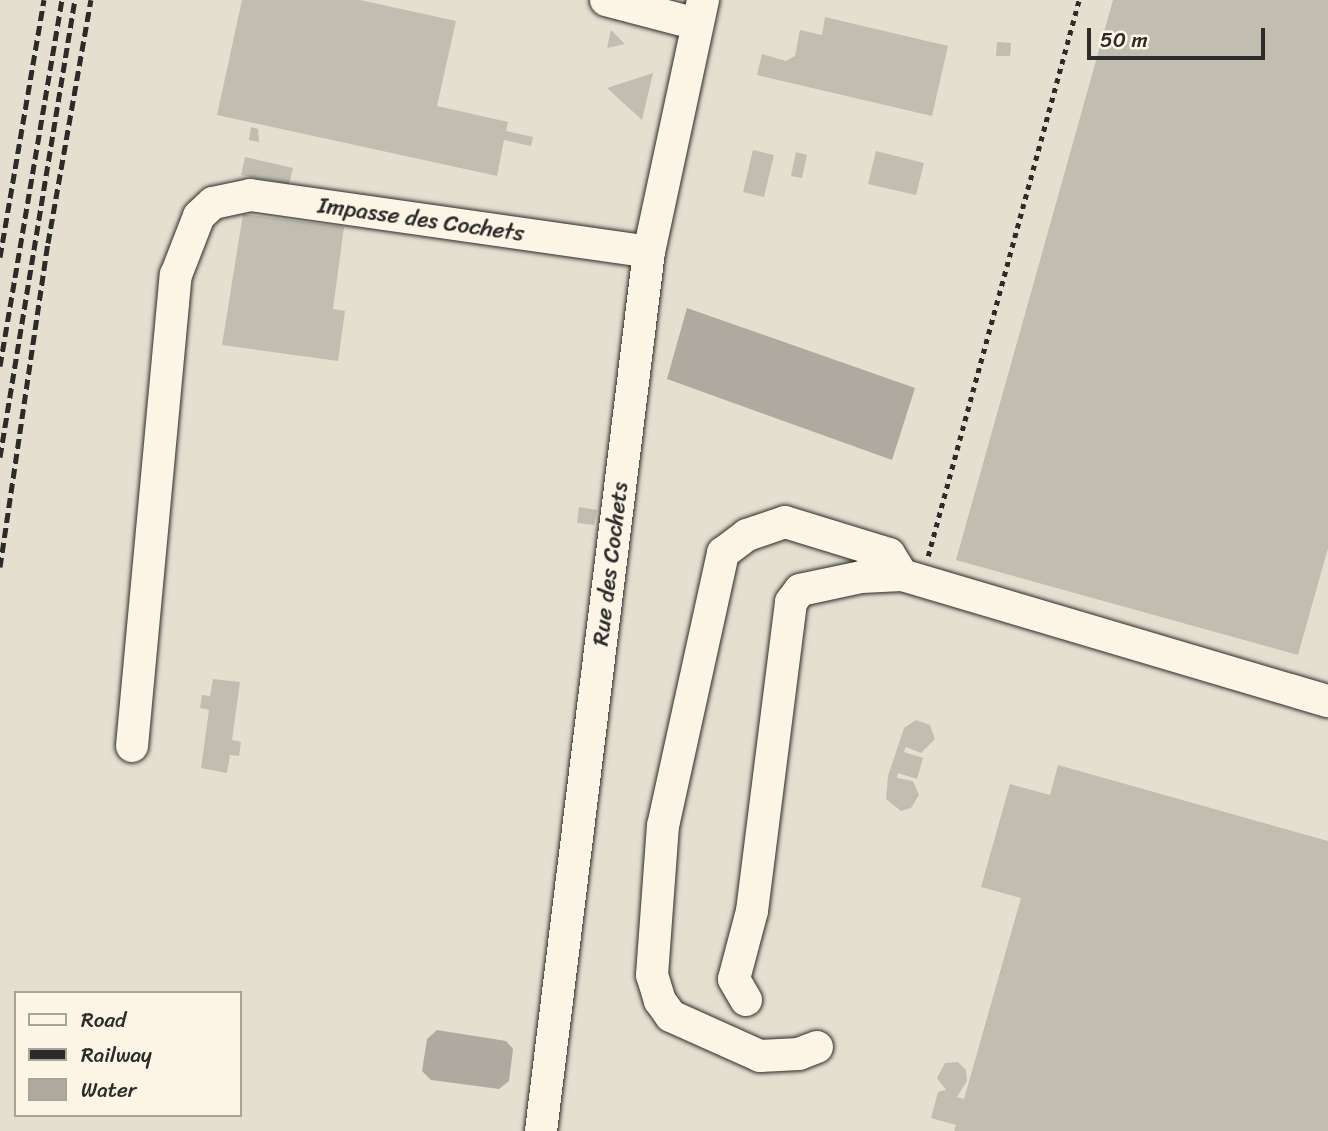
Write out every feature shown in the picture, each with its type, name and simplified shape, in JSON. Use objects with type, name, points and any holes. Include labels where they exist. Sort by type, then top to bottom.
[{"type":"street","points":[[606,0],[700,12]]},
{"type":"street","name":"Rue des Cochets","points":[[541,1131],[649,252],[700,12]]},
{"type":"street","name":"Impasse des Cochets","points":[[132,746],[176,275],[199,216],[213,203],[250,195],[649,252]]},
{"type":"street","points":[[817,1047],[799,1054],[760,1056],[671,1016],[660,1001],[652,975],[663,826],[723,553],[747,535],[785,522],[889,554],[911,578]]},
{"type":"street","points":[[746,1000],[734,979],[752,911],[792,602],[800,590],[860,577],[911,578],[1328,701]]},
{"type":"path","points":[[911,578],[1079,0]]},
{"type":"shaded area","points":[[0,0],[1328,0],[1328,1131],[0,1131]]},
{"type":"water","points":[[687,308],[915,388],[892,460],[667,379]]},
{"type":"water","points":[[437,1030],[506,1041],[513,1049],[509,1081],[499,1089],[431,1080],[422,1071],[427,1039]]},
{"type":"building","points":[[242,0],[360,0],[456,21],[437,106],[508,122],[506,131],[533,137],[531,146],[504,140],[497,176],[217,115]]},
{"type":"building","points":[[1113,0],[1328,0],[1328,548],[1298,655],[956,560]]},
{"type":"building","points":[[825,17],[948,46],[932,116],[757,75],[762,54],[786,61],[795,56],[800,30],[822,35]]},
{"type":"building","points":[[611,30],[625,44],[607,48]]},
{"type":"building","points":[[997,42],[1011,43],[1010,56],[996,56]]},
{"type":"building","points":[[653,73],[642,120],[607,88]]},
{"type":"building","points":[[251,127],[258,129],[259,142],[249,140]]},
{"type":"building","points":[[753,150],[774,155],[764,197],[743,192]]},
{"type":"building","points":[[876,151],[924,163],[916,195],[868,184]]},
{"type":"building","points":[[796,152],[807,155],[802,178],[791,176]]},
{"type":"building","points":[[245,157],[293,168],[289,184],[241,175]]},
{"type":"building","points":[[243,214],[344,227],[333,309],[345,311],[338,361],[222,345]]},
{"type":"building","points":[[579,507],[597,510],[594,525],[577,523]]},
{"type":"building","points":[[213,679],[240,682],[232,740],[241,742],[239,756],[230,755],[227,773],[201,768],[209,710],[200,708],[202,695],[210,696]]},
{"type":"building","points":[[916,720],[930,725],[935,739],[921,753],[906,747],[904,752],[923,758],[917,779],[898,773],[897,778],[913,781],[919,795],[911,808],[901,811],[886,799],[888,776],[904,728]]},
{"type":"building","points":[[1058,765],[1328,841],[1328,1131],[954,1131],[956,1125],[931,1118],[938,1092],[946,1090],[937,1078],[945,1063],[958,1062],[966,1070],[967,1081],[957,1097],[964,1099],[1021,898],[981,887],[1010,784],[1050,795]]},
{"type":"railway","points":[[0,257],[44,0]]},
{"type":"railway","points":[[0,366],[62,0]]},
{"type":"railway","points":[[0,457],[75,0]]},
{"type":"railway","points":[[0,567],[48,243],[91,0]]}]
